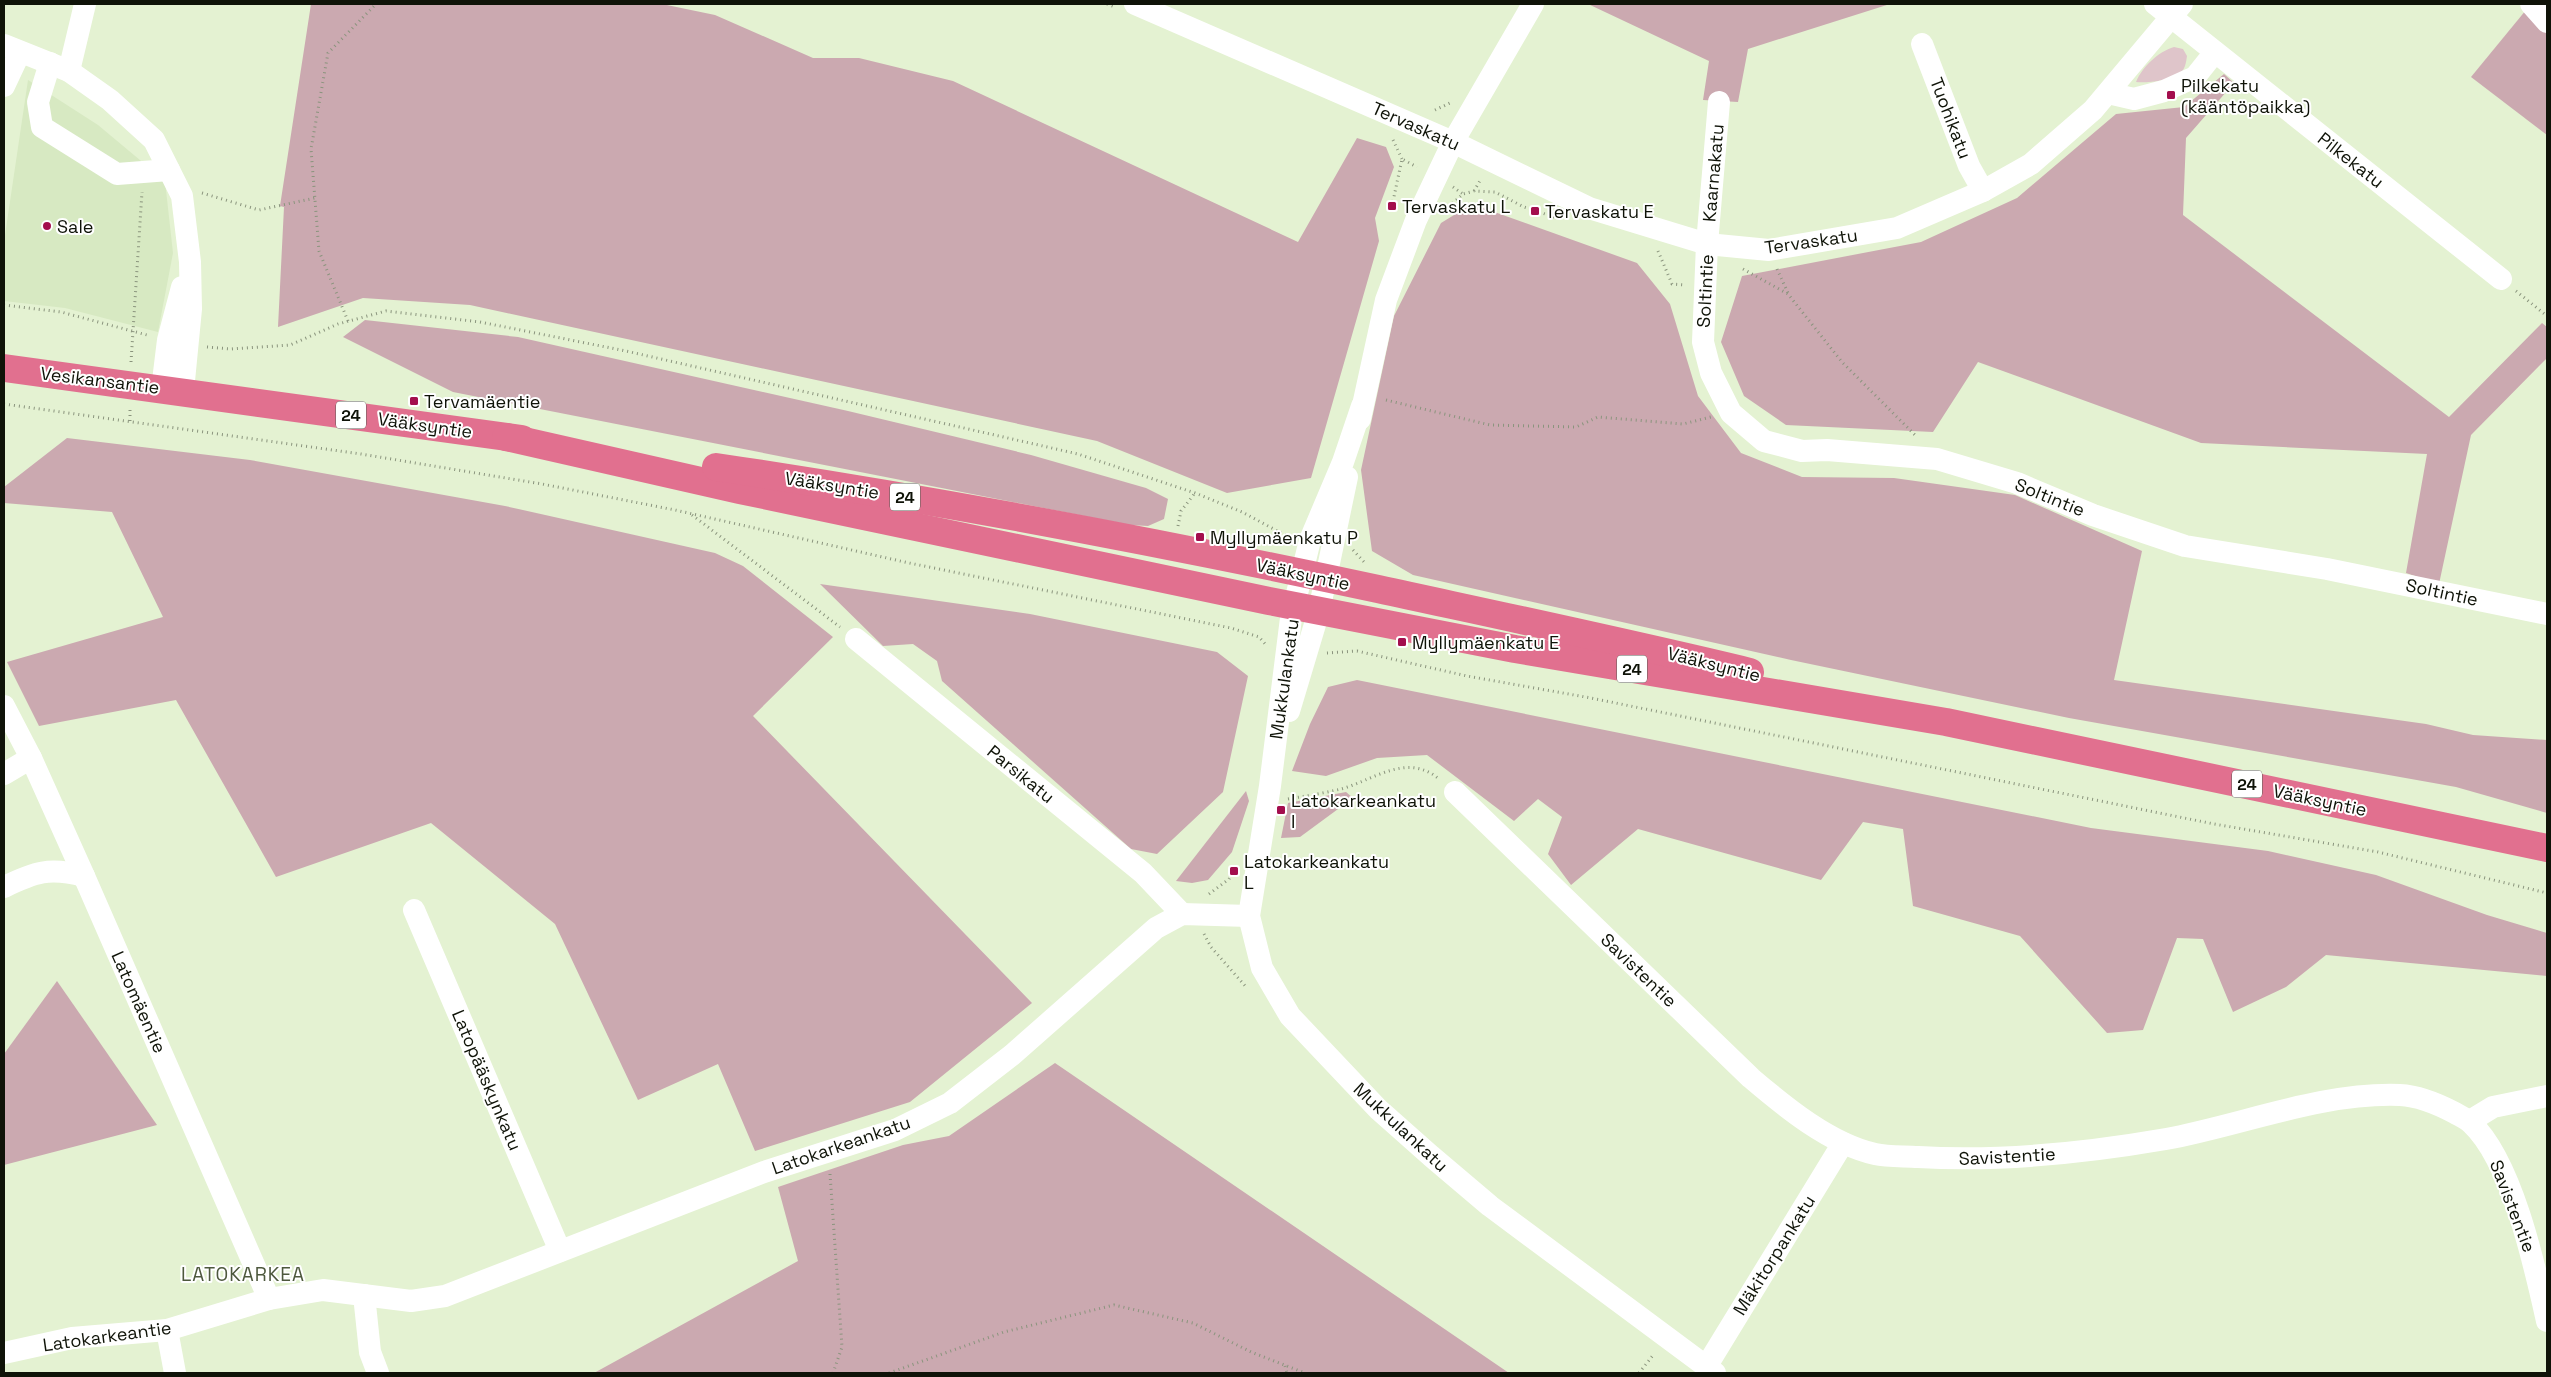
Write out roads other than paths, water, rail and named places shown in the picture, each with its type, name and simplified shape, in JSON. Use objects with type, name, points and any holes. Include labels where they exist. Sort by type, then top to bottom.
[{"type":"highway","name":"Vesikansantie","points":[[4,368],[180,391]]},
{"type":"highway","name":"Vääksyntie","points":[[180,391],[851,488],[1147,542],[1314,575],[1587,633],[1946,722],[2547,848]]},
{"type":"highway","name":"Vääksyntie","points":[[506,437],[740,490],[1307,608],[1515,649],[1946,722]]},
{"type":"street","points":[[85,4],[59,67],[38,102],[42,127],[117,174],[143,174],[173,178]]},
{"type":"street","name":"Tervaskatu","points":[[1135,4],[1453,142],[1589,208],[1707,244],[1769,250],[1896,228],[1983,191],[2031,164],[2093,110],[2108,93],[2170,8]]},
{"type":"street","name":"Mukkulankatu","points":[[1533,4],[1453,142],[1416,220],[1386,300],[1364,401],[1314,575],[1307,608],[1286,651],[1276,793],[1249,916],[1262,968],[1290,1016],[1378,1109],[1490,1206],[1710,1370]]},
{"type":"street","points":[[2531,4],[2547,22]]},
{"type":"street","name":"Pilkekatu","points":[[2170,8],[2215,52],[2501,278]]},
{"type":"street","name":"Tuohikatu","points":[[1922,44],[1969,166],[1983,191]]},
{"type":"street","points":[[4,86],[12,48],[59,67],[110,100],[154,140],[182,196],[187,236],[186,271],[178,343],[180,391]]},
{"type":"street","points":[[2108,93],[2134,99],[2164,91],[2195,77],[2215,52]]},
{"type":"street","name":"Kaarnakatu","points":[[1707,244],[1719,102]]},
{"type":"street","name":"Soltintie","points":[[1707,244],[1707,287],[1703,342],[1711,373],[1732,413],[1764,441],[1802,451],[1826,450],[1937,459],[2017,483],[2093,515],[2185,546],[2327,568],[2547,614]]},
{"type":"street","name":"Parsikatu","points":[[856,639],[1143,873],[1182,914]]},
{"type":"street","name":"Latomäentie","points":[[4,706],[31,758],[84,876],[269,1299]]},
{"type":"street","points":[[4,774],[31,758]]},
{"type":"street","name":"Savistentie","points":[[1455,792],[1751,1078],[1785,1107],[1843,1143],[1875,1154],[1960,1160],[2053,1154],[2165,1139],[2348,1098],[2402,1095],[2438,1104],[2470,1122],[2483,1136],[2503,1170],[2535,1265],[2547,1321]]},
{"type":"street","points":[[4,886],[32,873],[63,871],[84,876]]},
{"type":"street","name":"Latopääskynkatu","points":[[414,910],[560,1251]]},
{"type":"street","points":[[1182,914],[1249,916]]},
{"type":"street","name":"Latokarkeankatu","points":[[445,1296],[764,1172],[895,1130],[950,1103],[1012,1055],[1156,928],[1182,914]]},
{"type":"street","points":[[2470,1122],[2493,1107],[2547,1096]]},
{"type":"street","name":"Mäkitorpankatu","points":[[1710,1370],[1843,1143]]},
{"type":"street","name":"Latokarkeantie","points":[[4,1353],[72,1338],[167,1330],[269,1299],[323,1290],[411,1301],[445,1296]]},
{"type":"street","points":[[364,1295],[370,1352],[378,1373]]},
{"type":"street","points":[[167,1330],[175,1373]]},
{"type":"place","name":"Pilkekatu (kääntöpaikka)","points":[[2171,95]]},
{"type":"place","name":"Tervaskatu L","points":[[1392,206]]},
{"type":"place","name":"Tervaskatu E","points":[[1535,211]]},
{"type":"place","name":"Sale","points":[[47,226]]},
{"type":"place","name":"Tervamäentie","points":[[414,401]]},
{"type":"place","name":"Myllymäenkatu P","points":[[1200,537]]},
{"type":"place","name":"Myllymäenkatu E","points":[[1402,642]]},
{"type":"place","name":"Latokarkeankatu I","points":[[1281,810]]},
{"type":"place","name":"Latokarkeankatu L","points":[[1234,871]]},
{"type":"district","name":"LATOKARKEA","points":[[243,1274]]}]
